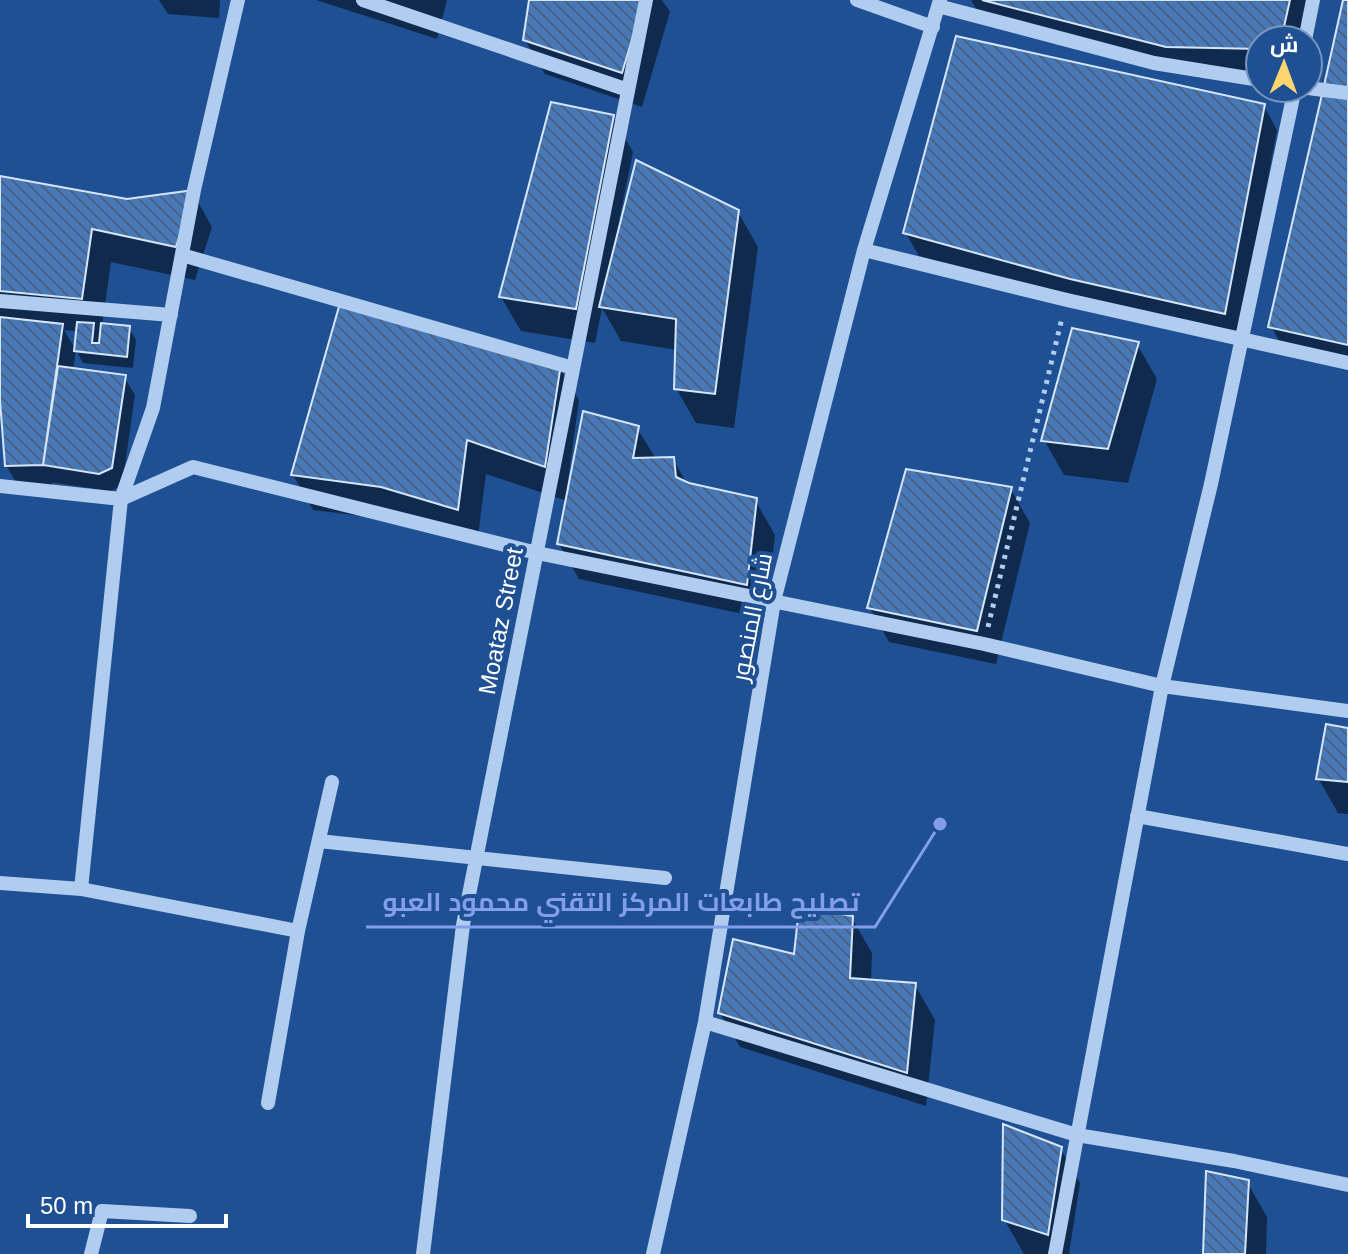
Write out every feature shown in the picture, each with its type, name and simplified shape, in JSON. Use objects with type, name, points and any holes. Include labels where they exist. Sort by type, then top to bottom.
[{"type":"street","points":[[81,889],[121,499],[153,408],[194,190],[238,0]]},
{"type":"street","points":[[363,0],[628,90]]},
{"type":"street","name":"Moataz Street","points":[[423,1254],[463,925],[646,0]]},
{"type":"street","points":[[857,0],[933,27]]},
{"type":"street","points":[[1308,24],[1313,0]]},
{"type":"street","points":[[939,3],[1154,63],[1244,77]]},
{"type":"street","name":"شارع المنصور","points":[[653,1254],[705,1022],[774,601],[864,250],[939,3]]},
{"type":"street","points":[[1324,90],[1348,93]]},
{"type":"street","points":[[1055,1254],[1162,686],[1211,484],[1292,104]]},
{"type":"street","points":[[864,250],[1067,300],[1348,363]]},
{"type":"street","points":[[182,255],[573,368]]},
{"type":"street","points":[[0,301],[171,315]]},
{"type":"street","points":[[0,486],[121,499],[193,467],[537,553],[984,644],[1162,686],[1348,711]]},
{"type":"street","points":[[268,1103],[298,931],[332,782]]},
{"type":"street","points":[[1137,816],[1348,854]]},
{"type":"street","points":[[319,841],[665,878]]},
{"type":"street","points":[[0,883],[81,889],[298,931]]},
{"type":"street","points":[[705,1022],[1077,1135],[1234,1161],[1348,1185]]},
{"type":"street","points":[[91,1254],[102,1211],[190,1216]]},
{"type":"path","points":[[984,644],[1067,300]]},
{"type":"building","points":[[529,0],[644,0],[622,73],[523,40]]},
{"type":"building","points":[[982,0],[1290,0],[1285,24],[1244,24],[1244,49],[1166,47]]},
{"type":"building","points":[[1343,0],[1348,0],[1348,92],[1324,90]]},
{"type":"building","points":[[956,36],[1244,99],[1244,104],[1265,104],[1225,314],[1070,279],[903,233]]},
{"type":"building","points":[[1324,90],[1348,97],[1348,345],[1268,327],[1320,104],[1324,104]]},
{"type":"building","points":[[551,102],[614,115],[576,309],[499,297]]},
{"type":"building","points":[[636,160],[739,210],[715,394],[674,389],[676,319],[599,307]]},
{"type":"building","points":[[0,176],[127,199],[194,190],[176,247],[92,229],[82,299],[0,291]]},
{"type":"building","points":[[342,296],[561,364],[545,467],[467,440],[458,510],[381,487],[291,475]]},
{"type":"building","points":[[0,317],[63,324],[43,465],[5,466],[0,401]]},
{"type":"building","points":[[77,322],[94,323],[92,343],[99,343],[101,323],[130,326],[127,357],[74,351]]},
{"type":"building","points":[[1072,328],[1139,342],[1108,449],[1041,441]]},
{"type":"building","points":[[58,366],[126,375],[112,468],[99,474],[43,465]]},
{"type":"building","points":[[583,411],[639,426],[633,458],[674,457],[676,477],[689,483],[757,498],[747,585],[557,544]]},
{"type":"building","points":[[906,469],[1012,487],[977,631],[867,608]]},
{"type":"building","points":[[1326,724],[1348,728],[1348,782],[1316,779]]},
{"type":"building","points":[[800,899],[816,910],[853,916],[850,978],[916,983],[907,1073],[718,1013],[733,939],[794,954]]},
{"type":"building","points":[[1003,1124],[1062,1147],[1048,1235],[1002,1220]]},
{"type":"building","points":[[1206,1171],[1249,1180],[1245,1254],[1203,1254]]},
{"type":"place","name":"تصليح طابعات المركز التقني محمود العبو","points":[[940,824]]}]
